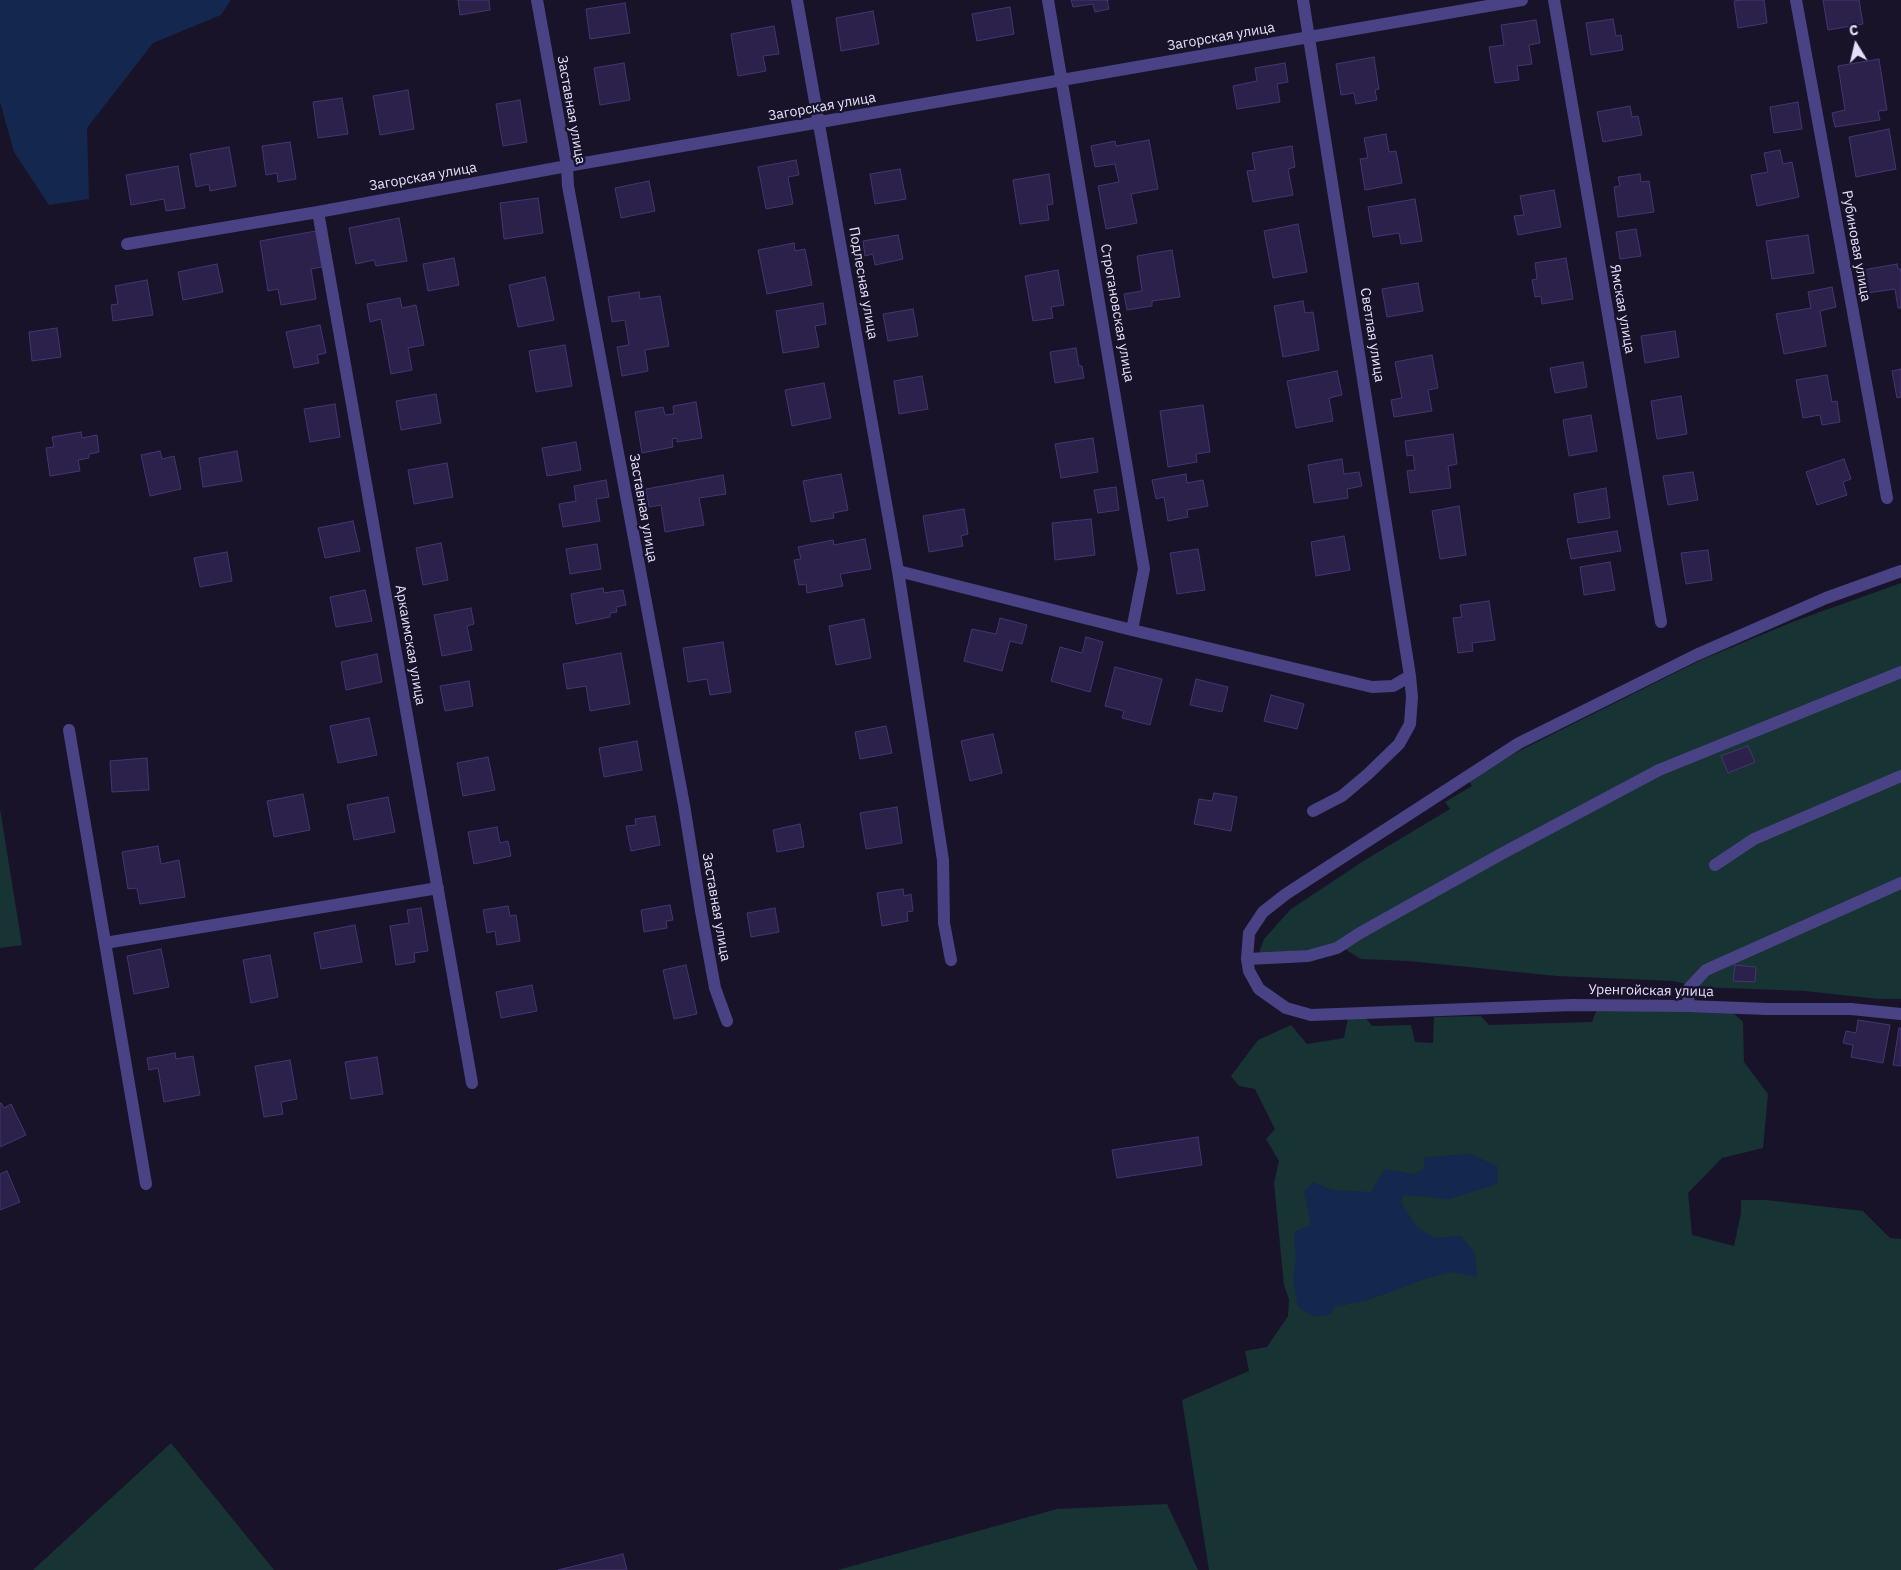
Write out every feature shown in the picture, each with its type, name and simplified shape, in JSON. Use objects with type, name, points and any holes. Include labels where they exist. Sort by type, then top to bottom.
[{"type":"street","name":"Заставная улица","points":[[537,0],[568,186],[684,805],[701,911],[716,988],[727,1021]]},
{"type":"street","name":"Подлесная улица","points":[[798,0],[898,571],[943,860],[944,923],[951,960]]},
{"type":"street","name":"Строгановская улица","points":[[1048,0],[1144,569],[1132,630]]},
{"type":"street","name":"Светлая улица","points":[[1303,0],[1412,697],[1410,724],[1400,744],[1342,796],[1313,811]]},
{"type":"street","name":"Загорская улица","points":[[127,244],[1522,0]]},
{"type":"street","name":"Ямская улица","points":[[1554,0],[1661,622]]},
{"type":"street","name":"Рубиновая улица","points":[[1796,0],[1887,498]]},
{"type":"street","name":"Аркаимская улица","points":[[318,212],[472,1083]]},
{"type":"street","points":[[898,571],[1132,630],[1372,687],[1394,686],[1410,676]]},
{"type":"street","points":[[1901,571],[1826,598],[1704,651],[1519,742],[1286,894],[1263,912],[1249,933],[1246,959],[1308,956],[1337,948],[1360,933],[1503,853],[1659,770],[1901,672]]},
{"type":"street","points":[[69,730],[146,1184]]},
{"type":"street","points":[[1715,865],[1754,839],[1901,776]]},
{"type":"street","points":[[1688,1006],[1689,988],[1706,970],[1901,884]]},
{"type":"street","points":[[105,943],[438,888]]},
{"type":"street","name":"Уренгойская улица","points":[[1246,959],[1249,971],[1259,989],[1286,1008],[1311,1015],[1572,1005],[1851,1009],[1901,1014]]},
{"type":"green space","points":[[1901,583],[1901,999],[1879,999],[1805,991],[1699,987],[1673,981],[1557,976],[1408,961],[1361,959],[1335,943],[1307,950],[1259,953],[1264,939],[1291,909],[1365,860],[1450,809],[1445,802],[1472,786],[1469,781],[1517,752],[1701,660],[1795,621]]},
{"type":"green space","points":[[0,809],[22,945],[0,948]]},
{"type":"green space","points":[[1726,1006],[1743,1022],[1744,1062],[1768,1094],[1763,1148],[1722,1158],[1688,1193],[1692,1235],[1734,1246],[1741,1213],[1741,1200],[1766,1200],[1863,1211],[1890,1238],[1901,1239],[1901,1570],[1209,1570],[1182,1400],[1249,1371],[1245,1351],[1267,1347],[1288,1316],[1289,1299],[1284,1285],[1274,1183],[1279,1161],[1266,1139],[1275,1129],[1255,1089],[1239,1086],[1231,1076],[1258,1040],[1291,1025],[1307,1044],[1344,1038],[1348,1018],[1366,1018],[1372,1026],[1411,1025],[1415,1042],[1433,1043],[1434,1017],[1481,1016],[1489,1025],[1592,1022],[1597,1009]]},
{"type":"green space","points":[[171,1443],[274,1570],[33,1570]]},
{"type":"green space","points":[[1167,1504],[1198,1570],[838,1570],[1057,1509]]},
{"type":"water","points":[[0,0],[231,0],[221,15],[153,43],[87,128],[89,199],[49,205],[14,152],[0,102]]},
{"type":"water","points":[[1471,1154],[1498,1167],[1497,1184],[1449,1199],[1403,1195],[1401,1203],[1418,1228],[1435,1238],[1461,1236],[1475,1253],[1477,1277],[1452,1272],[1425,1279],[1368,1300],[1335,1307],[1331,1314],[1315,1317],[1298,1307],[1293,1279],[1296,1261],[1294,1232],[1311,1225],[1304,1192],[1313,1182],[1332,1190],[1371,1192],[1385,1169],[1411,1174],[1423,1170],[1425,1157]]},
{"type":"building","points":[[458,0],[489,0],[490,10],[460,15]]},
{"type":"building","points":[[1071,0],[1107,0],[1109,9],[1095,12],[1093,4],[1073,7]]},
{"type":"building","points":[[1764,0],[1767,23],[1738,28],[1734,1]]},
{"type":"building","points":[[1823,0],[1859,0],[1863,24],[1828,30]]},
{"type":"building","points":[[625,3],[630,33],[590,39],[586,9]]},
{"type":"building","points":[[1010,7],[1014,34],[977,41],[972,14]]},
{"type":"building","points":[[873,11],[879,44],[841,51],[836,18]]},
{"type":"building","points":[[1613,19],[1616,36],[1621,35],[1623,50],[1591,55],[1586,23]]},
{"type":"building","points":[[1536,20],[1540,43],[1529,45],[1532,64],[1517,66],[1519,80],[1495,83],[1489,47],[1504,45],[1501,25]]},
{"type":"building","points":[[774,26],[779,54],[763,56],[766,71],[738,76],[731,34]]},
{"type":"building","points":[[1374,57],[1379,89],[1375,90],[1377,100],[1356,104],[1354,93],[1341,95],[1336,64]]},
{"type":"building","points":[[1879,59],[1887,110],[1878,111],[1880,120],[1835,127],[1832,113],[1845,110],[1838,66]]},
{"type":"building","points":[[624,63],[630,100],[600,105],[594,68]]},
{"type":"building","points":[[1285,63],[1288,82],[1277,84],[1280,102],[1237,109],[1233,86],[1257,81],[1255,68]]},
{"type":"building","points":[[408,90],[414,129],[380,135],[373,96]]},
{"type":"building","points":[[342,98],[348,134],[318,138],[313,102]]},
{"type":"building","points":[[520,100],[527,142],[503,146],[496,104]]},
{"type":"building","points":[[1798,102],[1802,129],[1774,133],[1770,107]]},
{"type":"building","points":[[1630,106],[1632,117],[1638,116],[1642,135],[1603,142],[1597,112]]},
{"type":"building","points":[[1889,129],[1896,169],[1856,177],[1849,137]]},
{"type":"building","points":[[1386,134],[1389,152],[1396,151],[1402,183],[1365,190],[1360,159],[1368,158],[1364,138]]},
{"type":"building","points":[[1149,140],[1158,189],[1131,194],[1137,223],[1106,229],[1098,186],[1119,182],[1115,164],[1095,167],[1091,146],[1115,141],[1116,146]]},
{"type":"building","points":[[290,142],[296,179],[278,182],[277,173],[266,175],[262,146]]},
{"type":"building","points":[[1292,146],[1295,167],[1288,169],[1293,195],[1253,202],[1247,171],[1255,170],[1252,153]]},
{"type":"building","points":[[229,147],[236,186],[210,191],[209,184],[196,187],[190,154]]},
{"type":"building","points":[[1780,150],[1783,164],[1792,162],[1799,197],[1757,206],[1751,175],[1768,172],[1764,153]]},
{"type":"building","points":[[796,160],[799,175],[788,177],[793,204],[766,209],[758,167]]},
{"type":"building","points":[[178,166],[185,208],[166,211],[164,199],[131,205],[126,175]]},
{"type":"building","points":[[900,169],[906,199],[875,204],[870,174]]},
{"type":"building","points":[[1049,174],[1053,204],[1047,205],[1049,220],[1020,224],[1013,180]]},
{"type":"building","points":[[1640,174],[1641,182],[1649,181],[1654,212],[1618,217],[1614,187],[1620,186],[1618,177]]},
{"type":"building","points":[[649,181],[655,211],[621,218],[615,188]]},
{"type":"building","points":[[1554,190],[1561,227],[1518,235],[1514,216],[1524,215],[1520,196]]},
{"type":"building","points":[[538,198],[543,233],[504,239],[500,203]]},
{"type":"building","points":[[1415,199],[1422,241],[1401,244],[1399,233],[1373,237],[1368,207]]},
{"type":"building","points":[[399,218],[407,261],[376,266],[374,260],[356,264],[349,228]]},
{"type":"building","points":[[1298,224],[1307,272],[1273,278],[1264,231]]},
{"type":"building","points":[[1636,229],[1641,256],[1620,259],[1616,232]]},
{"type":"building","points":[[316,231],[322,267],[311,269],[316,299],[281,305],[278,289],[268,291],[260,241]]},
{"type":"building","points":[[898,235],[903,259],[875,265],[873,254],[865,256],[863,241]]},
{"type":"building","points":[[1808,235],[1814,273],[1772,279],[1766,241]]},
{"type":"building","points":[[794,243],[795,251],[805,249],[812,285],[767,294],[758,250]]},
{"type":"building","points":[[1172,250],[1180,297],[1152,301],[1152,306],[1127,310],[1124,294],[1142,291],[1137,256]]},
{"type":"building","points":[[454,258],[459,285],[428,291],[423,264]]},
{"type":"building","points":[[1566,258],[1573,299],[1542,304],[1541,296],[1535,297],[1532,280],[1537,279],[1535,263]]},
{"type":"building","points":[[217,264],[223,292],[183,300],[178,272]]},
{"type":"building","points":[[1897,264],[1898,269],[1901,269],[1901,308],[1898,308],[1895,289],[1867,293],[1863,270]]},
{"type":"building","points":[[1058,270],[1064,305],[1051,307],[1053,318],[1033,321],[1025,276]]},
{"type":"building","points":[[545,277],[554,320],[518,327],[509,285]]},
{"type":"building","points":[[147,280],[153,315],[113,321],[111,305],[118,304],[115,286]]},
{"type":"building","points":[[1418,283],[1423,311],[1387,317],[1382,289]]},
{"type":"building","points":[[1832,287],[1836,307],[1820,311],[1826,346],[1784,354],[1776,314],[1811,308],[1808,292]]},
{"type":"building","points":[[639,292],[640,299],[660,296],[669,346],[645,350],[648,371],[622,376],[617,347],[629,345],[625,320],[612,322],[608,297]]},
{"type":"building","points":[[400,298],[402,308],[416,305],[424,345],[408,348],[412,370],[391,374],[381,319],[370,322],[367,304]]},
{"type":"building","points":[[1303,301],[1305,313],[1313,312],[1319,350],[1283,357],[1274,306]]},
{"type":"building","points":[[823,303],[826,324],[815,326],[819,347],[783,353],[776,311]]},
{"type":"building","points":[[913,309],[918,336],[888,341],[883,314]]},
{"type":"building","points":[[320,325],[326,353],[317,355],[319,363],[294,368],[286,332]]},
{"type":"building","points":[[57,328],[61,357],[32,361],[29,332]]},
{"type":"building","points":[[1675,331],[1679,357],[1645,363],[1641,336]]},
{"type":"building","points":[[565,345],[572,386],[536,392],[529,351]]},
{"type":"building","points":[[1076,348],[1079,366],[1082,366],[1084,378],[1055,383],[1050,352]]},
{"type":"building","points":[[1432,355],[1438,388],[1428,390],[1432,411],[1394,417],[1391,400],[1402,398],[1395,362]]},
{"type":"building","points":[[1583,362],[1587,387],[1555,393],[1550,368]]},
{"type":"building","points":[[1901,369],[1901,397],[1897,398],[1892,371]]},
{"type":"building","points":[[1337,371],[1342,395],[1329,398],[1333,421],[1296,428],[1287,381]]},
{"type":"building","points":[[1827,375],[1832,402],[1837,401],[1840,422],[1822,425],[1820,415],[1803,418],[1796,380]]},
{"type":"building","points":[[922,376],[928,409],[899,414],[894,381]]},
{"type":"building","points":[[824,383],[831,418],[792,426],[785,390]]},
{"type":"building","points":[[436,394],[441,423],[401,430],[396,401]]},
{"type":"building","points":[[1681,396],[1687,434],[1657,439],[1651,401]]},
{"type":"building","points":[[696,402],[702,438],[677,442],[677,438],[672,439],[673,447],[642,453],[635,412],[663,407],[665,415],[674,414],[673,406]]},
{"type":"building","points":[[335,404],[340,437],[310,442],[304,409]]},
{"type":"building","points":[[1203,405],[1210,452],[1196,454],[1197,462],[1168,467],[1160,411]]},
{"type":"building","points":[[1591,415],[1597,451],[1569,456],[1563,420]]},
{"type":"building","points":[[81,432],[82,438],[97,435],[99,452],[89,454],[89,458],[78,460],[80,471],[50,476],[46,448],[54,447],[52,437]]},
{"type":"building","points":[[1453,434],[1457,464],[1448,466],[1451,488],[1410,493],[1407,471],[1415,470],[1413,455],[1407,456],[1405,441]]},
{"type":"building","points":[[1093,438],[1098,472],[1061,478],[1055,444]]},
{"type":"building","points":[[576,442],[581,470],[547,476],[542,448]]},
{"type":"building","points":[[160,451],[162,459],[174,456],[181,489],[150,496],[141,455]]},
{"type":"building","points":[[237,451],[242,481],[203,487],[199,458]]},
{"type":"building","points":[[1342,459],[1344,474],[1359,472],[1362,486],[1347,489],[1348,498],[1314,503],[1308,465]]},
{"type":"building","points":[[1844,459],[1851,479],[1843,482],[1847,495],[1817,505],[1806,472]]},
{"type":"building","points":[[447,463],[453,497],[414,504],[408,470]]},
{"type":"building","points":[[1693,472],[1698,500],[1668,505],[1663,476]]},
{"type":"building","points":[[841,474],[848,510],[833,513],[834,518],[811,522],[803,481]]},
{"type":"building","points":[[1186,474],[1187,483],[1203,480],[1208,506],[1187,510],[1188,517],[1168,521],[1164,497],[1156,499],[1152,480]]},
{"type":"building","points":[[723,475],[726,494],[699,498],[704,525],[665,532],[661,505],[649,507],[646,489]]},
{"type":"building","points":[[606,480],[609,497],[596,499],[600,521],[563,527],[559,504],[576,501],[574,486]]},
{"type":"building","points":[[1116,487],[1119,510],[1098,513],[1094,490]]},
{"type":"building","points":[[1606,488],[1610,518],[1578,523],[1574,494]]},
{"type":"building","points":[[1459,506],[1466,555],[1440,559],[1432,511]]},
{"type":"building","points":[[964,509],[968,534],[961,536],[963,546],[929,552],[923,516]]},
{"type":"building","points":[[1091,519],[1095,555],[1055,560],[1052,523]]},
{"type":"building","points":[[353,521],[360,551],[325,558],[318,528]]},
{"type":"building","points":[[1617,531],[1621,551],[1571,559],[1567,539]]},
{"type":"building","points":[[1344,536],[1350,570],[1316,576],[1311,542]]},
{"type":"building","points":[[865,539],[871,569],[840,574],[843,586],[807,593],[806,584],[799,585],[794,560],[801,559],[798,547],[833,540],[834,545]]},
{"type":"building","points":[[441,543],[448,580],[423,585],[416,548]]},
{"type":"building","points":[[597,544],[601,569],[570,574],[566,549]]},
{"type":"building","points":[[1198,549],[1205,590],[1177,594],[1170,553]]},
{"type":"building","points":[[1708,550],[1712,580],[1686,584],[1681,553]]},
{"type":"building","points":[[227,552],[232,581],[200,587],[194,558]]},
{"type":"building","points":[[1610,562],[1615,590],[1584,595],[1580,567]]},
{"type":"building","points":[[603,588],[604,593],[623,590],[626,605],[616,607],[617,612],[610,613],[610,617],[576,624],[571,594]]},
{"type":"building","points":[[365,590],[372,621],[336,627],[330,597]]},
{"type":"building","points":[[1489,601],[1495,640],[1472,643],[1473,651],[1458,653],[1453,618],[1462,617],[1460,605]]},
{"type":"building","points":[[471,608],[474,624],[467,626],[472,650],[442,656],[434,615]]},
{"type":"building","points":[[1000,618],[1027,625],[1022,644],[1010,641],[1002,671],[964,661],[972,629],[996,634]]},
{"type":"building","points":[[864,619],[871,658],[836,665],[829,626]]},
{"type":"building","points":[[1086,637],[1103,642],[1090,692],[1051,681],[1060,647],[1082,653]]},
{"type":"building","points":[[723,642],[731,692],[710,695],[707,679],[688,682],[683,648]]},
{"type":"building","points":[[621,653],[630,704],[590,711],[586,686],[567,689],[563,664]]},
{"type":"building","points":[[377,654],[382,682],[346,690],[341,662]]},
{"type":"building","points":[[1115,667],[1162,679],[1150,725],[1122,718],[1124,711],[1105,706]]},
{"type":"building","points":[[1196,679],[1228,687],[1222,712],[1190,705]]},
{"type":"building","points":[[469,681],[473,706],[445,711],[440,686]]},
{"type":"building","points":[[1271,695],[1304,704],[1297,729],[1264,721]]},
{"type":"building","points":[[369,718],[377,755],[338,763],[330,726]]},
{"type":"building","points":[[886,726],[892,753],[860,759],[855,732]]},
{"type":"building","points":[[993,734],[1002,773],[970,781],[961,741]]},
{"type":"building","points":[[637,741],[642,770],[604,777],[599,748]]},
{"type":"building","points":[[1748,746],[1755,762],[1728,773],[1721,756]]},
{"type":"building","points":[[488,757],[495,790],[463,796],[457,763]]},
{"type":"building","points":[[147,758],[149,790],[112,792],[110,761]]},
{"type":"building","points":[[1214,793],[1237,797],[1231,831],[1194,824],[1199,799],[1212,801]]},
{"type":"building","points":[[303,794],[310,830],[274,837],[267,801]]},
{"type":"building","points":[[388,797],[395,832],[354,840],[347,805]]},
{"type":"building","points":[[897,807],[902,843],[866,849],[860,813]]},
{"type":"building","points":[[655,816],[660,845],[631,851],[626,826],[636,825],[635,819]]},
{"type":"building","points":[[800,824],[804,847],[777,852],[773,830]]},
{"type":"building","points":[[497,827],[500,843],[508,841],[511,856],[474,864],[468,832]]},
{"type":"building","points":[[158,846],[161,864],[179,860],[185,897],[140,904],[137,888],[128,889],[122,852]]},
{"type":"building","points":[[903,889],[904,896],[911,894],[913,911],[907,912],[908,921],[882,926],[877,893]]},
{"type":"building","points":[[670,905],[673,920],[666,921],[667,928],[644,932],[641,910]]},
{"type":"building","points":[[508,906],[510,916],[516,915],[520,941],[497,945],[495,931],[487,933],[483,910]]},
{"type":"building","points":[[421,908],[428,951],[414,953],[415,962],[396,965],[390,926],[409,923],[407,910]]},
{"type":"building","points":[[775,908],[779,932],[751,937],[747,913]]},
{"type":"building","points":[[355,925],[362,962],[321,969],[314,933]]},
{"type":"building","points":[[161,949],[169,987],[134,994],[127,956]]},
{"type":"building","points":[[270,955],[278,997],[251,1003],[243,960]]},
{"type":"building","points":[[686,965],[697,1014],[674,1019],[663,970]]},
{"type":"building","points":[[1735,965],[1756,967],[1755,982],[1733,981]]},
{"type":"building","points":[[532,985],[537,1011],[501,1018],[496,992]]},
{"type":"building","points":[[1858,1020],[1890,1025],[1883,1063],[1851,1057],[1853,1045],[1843,1043],[1846,1031],[1856,1033]]},
{"type":"building","points":[[1899,1028],[1901,1028],[1901,1066],[1893,1065]]},
{"type":"building","points":[[175,1053],[176,1059],[193,1056],[200,1095],[164,1102],[158,1068],[149,1070],[147,1058]]},
{"type":"building","points":[[377,1057],[383,1094],[351,1099],[345,1062]]},
{"type":"building","points":[[290,1060],[297,1099],[281,1102],[283,1114],[264,1117],[255,1066]]},
{"type":"building","points":[[0,1103],[4,1108],[11,1104],[26,1135],[0,1147]]},
{"type":"building","points":[[1198,1137],[1202,1165],[1117,1178],[1112,1150]]},
{"type":"building","points":[[7,1171],[20,1202],[0,1210],[0,1174]]},
{"type":"building","points":[[623,1554],[627,1570],[558,1570]]}]
